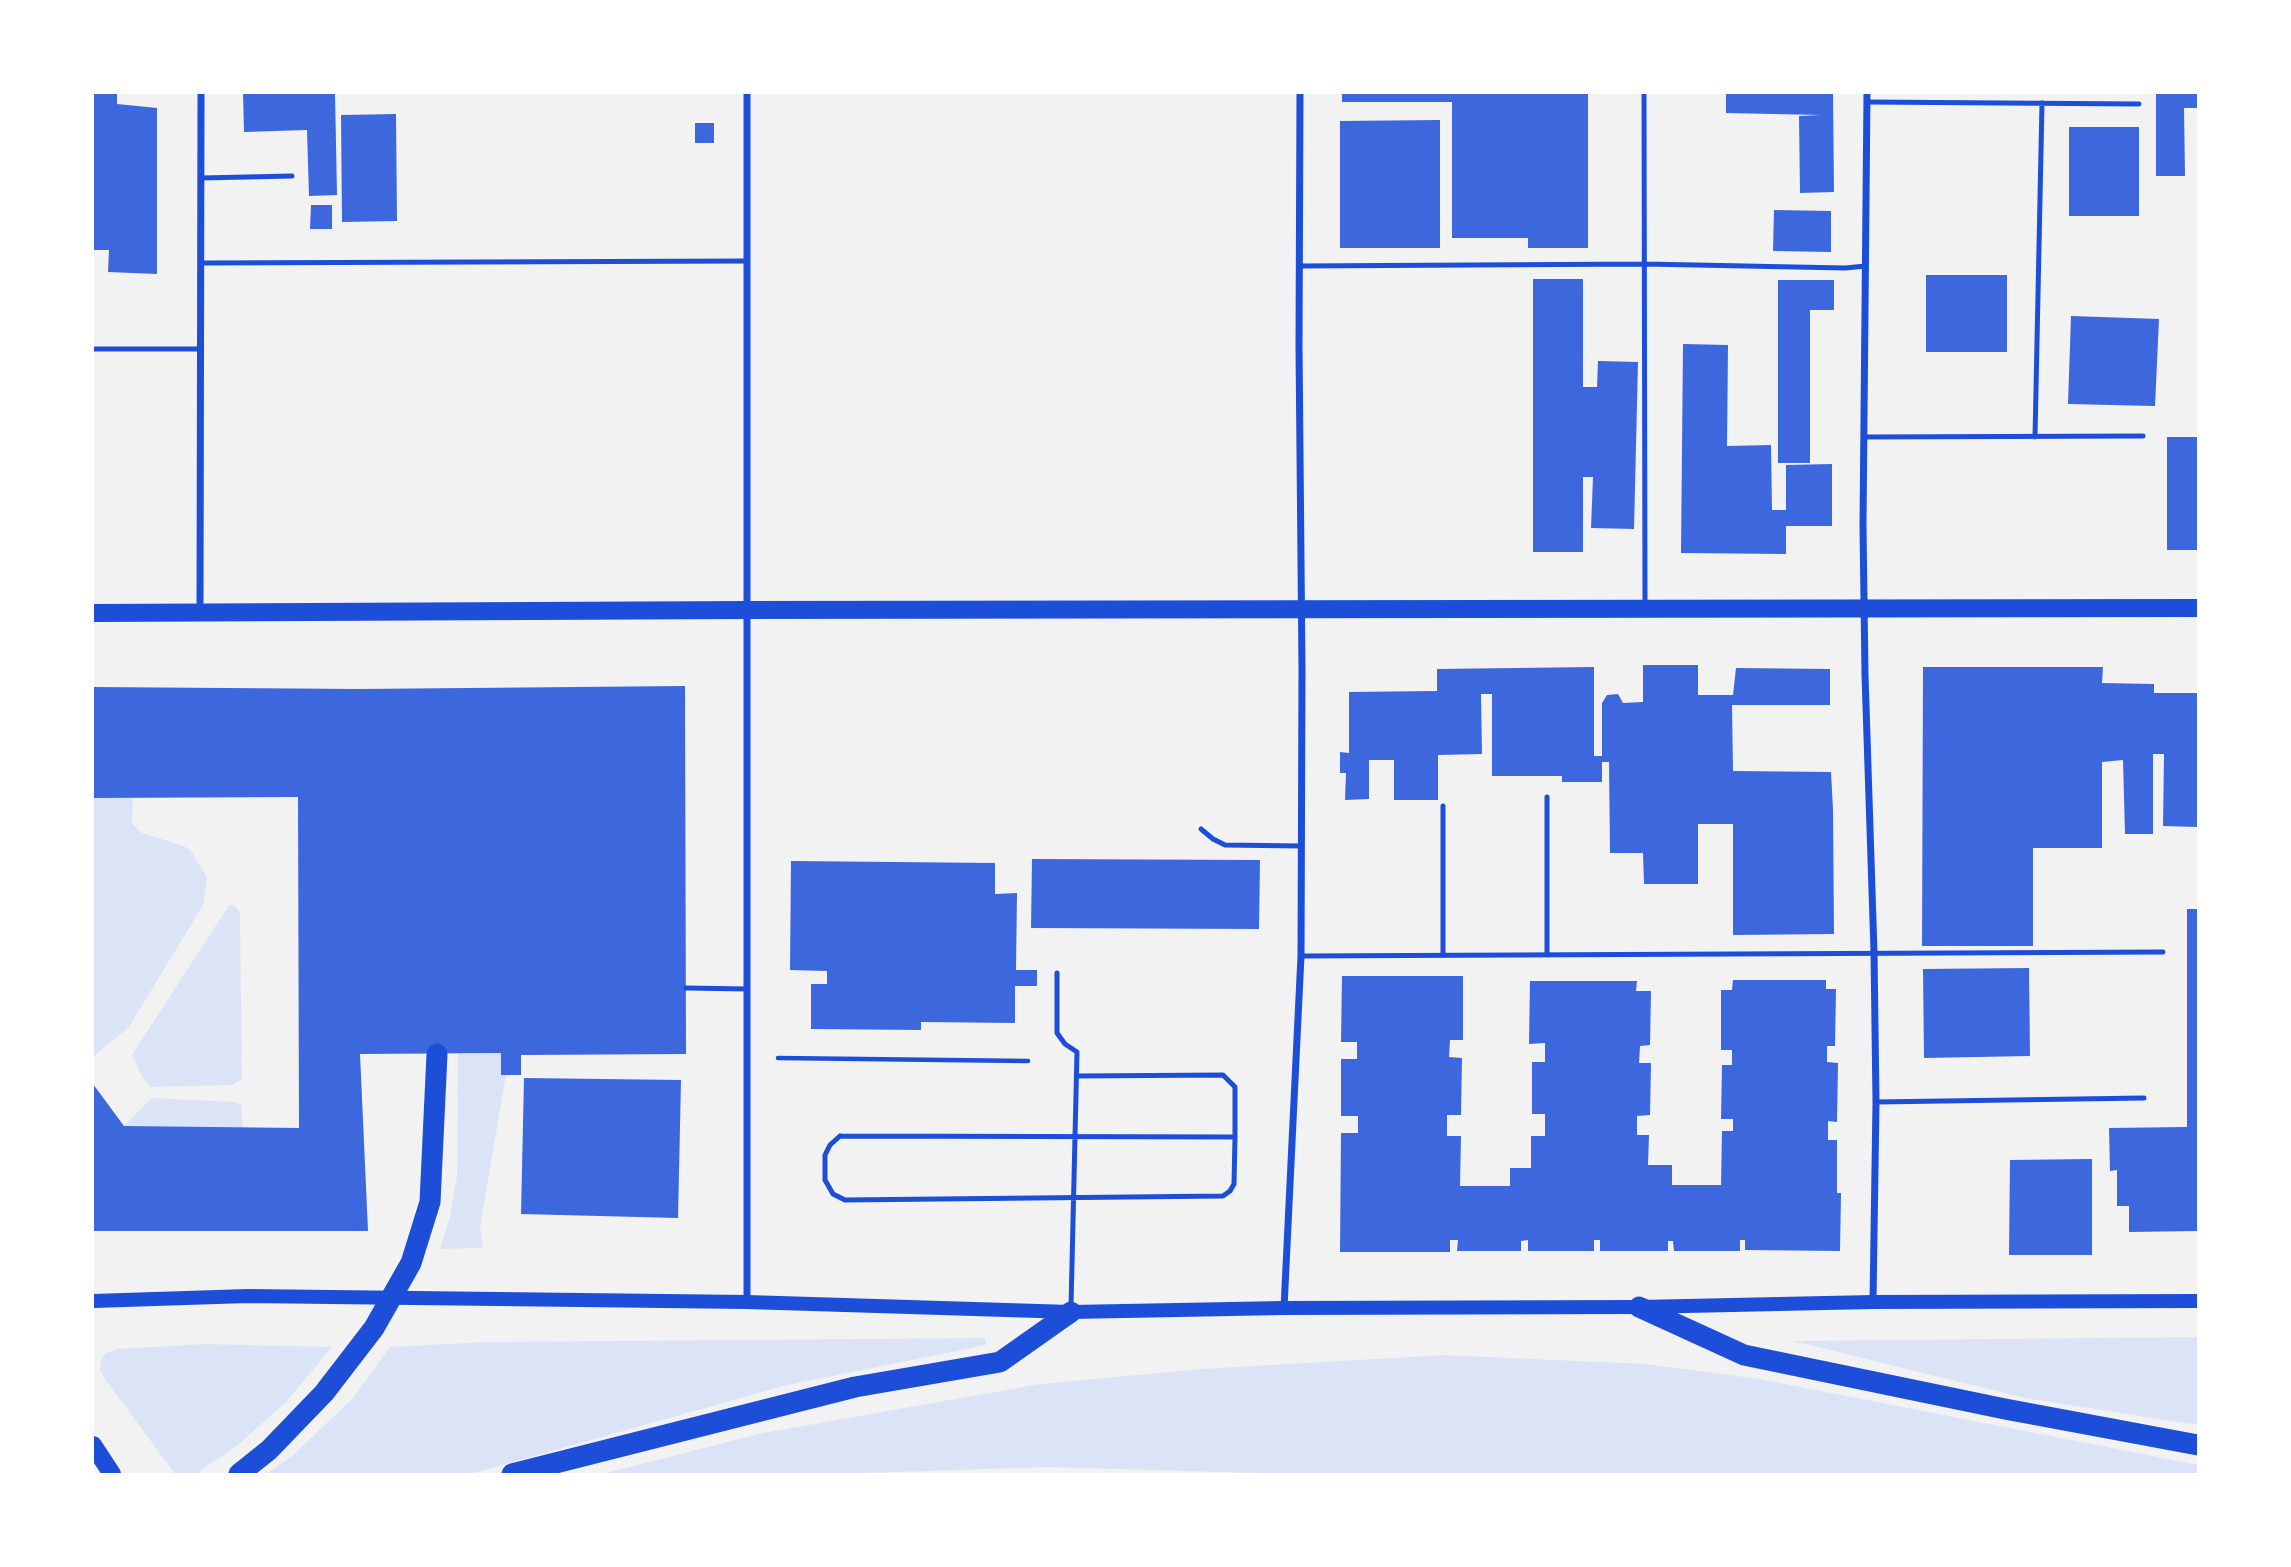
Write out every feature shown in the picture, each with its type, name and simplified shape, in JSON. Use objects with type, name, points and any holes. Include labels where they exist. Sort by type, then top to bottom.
[{"type":"highway","points":[[239,1474],[269,1450],[324,1393],[374,1328],[411,1263],[430,1202],[437,1054]]},
{"type":"highway","points":[[1639,1307],[1744,1355],[2005,1409],[2198,1445]]},
{"type":"highway","points":[[512,1474],[855,1387],[1000,1362],[1071,1312]]},
{"type":"main road","points":[[93,613],[2198,608]]},
{"type":"main road","points":[[93,1301],[248,1296],[467,1301],[747,1302],[1071,1312],[1284,1308],[1639,1307],[1873,1301],[2198,1301]]},
{"type":"main road","points":[[93,1445],[112,1474]]},
{"type":"street","points":[[200,613],[201,93]]},
{"type":"street","points":[[747,93],[747,1302]]},
{"type":"street","points":[[1284,1308],[1301,956],[1300,93]]},
{"type":"street","points":[[1867,97],[1864,608],[1874,952],[1873,1301]]},
{"type":"lane","points":[[1644,93],[1645,609]]},
{"type":"lane","points":[[1867,97],[2139,104]]},
{"type":"lane","points":[[2035,437],[2042,103]]},
{"type":"lane","points":[[201,178],[292,176]]},
{"type":"lane","points":[[201,263],[747,261]]},
{"type":"lane","points":[[1299,266],[1867,266]]},
{"type":"lane","points":[[93,349],[201,349]]},
{"type":"lane","points":[[1865,437],[2143,436]]},
{"type":"lane","points":[[1546,797],[1547,955]]},
{"type":"lane","points":[[1443,806],[1443,955]]},
{"type":"lane","points":[[1201,829],[1225,845],[1301,846]]},
{"type":"lane","points":[[1301,956],[2163,952]]},
{"type":"lane","points":[[1057,973],[1057,1033],[1065,1044],[1077,1052],[1071,1312]]},
{"type":"lane","points":[[686,988],[747,989]]},
{"type":"lane","points":[[1077,1076],[1223,1075],[1235,1087],[1235,1138],[1234,1184],[1230,1191],[1223,1196],[845,1200],[833,1194],[825,1180],[825,1155],[830,1145],[840,1136],[1235,1138]]},
{"type":"lane","points":[[1875,1102],[2144,1098]]},
{"type":"path","points":[[778,1058],[1028,1061]]},
{"type":"shaded area","points":[[93,798],[133,798],[132,824],[142,833],[184,846],[191,851],[207,877],[203,905],[129,1027],[93,1057]]},
{"type":"shaded area","points":[[229,905],[235,906],[240,913],[242,1079],[232,1085],[151,1087],[142,1077],[132,1055]]},
{"type":"shaded area","points":[[501,1053],[501,1074],[506,1075],[480,1227],[483,1248],[440,1249],[450,1217],[457,1176],[458,1054]]},
{"type":"shaded area","points":[[152,1098],[235,1102],[241,1105],[243,1128],[124,1126]]},
{"type":"shaded area","points":[[2198,1337],[2198,1425],[2025,1398],[1793,1341]]},
{"type":"shaded area","points":[[985,1338],[986,1345],[783,1386],[470,1474],[266,1474],[291,1457],[353,1398],[390,1347],[486,1342]]},
{"type":"shaded area","points":[[204,1344],[332,1347],[285,1403],[239,1444],[196,1474],[175,1474],[105,1379],[100,1370],[101,1360],[106,1353],[118,1349]]},
{"type":"shaded area","points":[[1444,1355],[1646,1364],[1760,1379],[2198,1465],[2198,1474],[1290,1474],[1048,1467],[835,1474],[602,1474],[763,1433],[1040,1384],[1202,1369]]},
{"type":"building","points":[[93,93],[117,93],[117,104],[157,108],[157,274],[108,272],[109,250],[93,250]]},
{"type":"building","points":[[243,93],[335,93],[337,195],[309,196],[307,130],[244,132]]},
{"type":"building","points":[[1342,93],[1588,93],[1588,248],[1528,248],[1528,238],[1452,238],[1452,102],[1342,102]]},
{"type":"building","points":[[1726,93],[1833,93],[1834,192],[1800,193],[1799,116],[1821,115],[1726,113]]},
{"type":"building","points":[[2156,93],[2198,93],[2198,108],[2184,108],[2185,176],[2156,176]]},
{"type":"building","points":[[396,114],[397,221],[342,222],[341,115]]},
{"type":"building","points":[[1440,120],[1440,248],[1340,248],[1340,121]]},
{"type":"building","points":[[695,123],[714,123],[714,143],[695,143]]},
{"type":"building","points":[[2069,127],[2139,127],[2139,216],[2069,216]]},
{"type":"building","points":[[311,205],[332,205],[332,229],[310,229]]},
{"type":"building","points":[[1774,210],[1831,211],[1831,252],[1773,251]]},
{"type":"building","points":[[1926,275],[2007,275],[2007,352],[1926,352]]},
{"type":"building","points":[[1533,279],[1583,279],[1583,387],[1597,387],[1598,361],[1638,362],[1634,529],[1591,528],[1593,477],[1583,477],[1583,552],[1533,552]]},
{"type":"building","points":[[1778,280],[1834,280],[1834,310],[1810,310],[1810,463],[1778,463]]},
{"type":"building","points":[[2071,316],[2159,319],[2155,406],[2068,404]]},
{"type":"building","points":[[1683,344],[1728,345],[1727,446],[1771,445],[1772,510],[1786,510],[1786,465],[1832,464],[1832,526],[1786,526],[1786,554],[1681,553]]},
{"type":"building","points":[[2167,437],[2198,437],[2198,550],[2167,550]]},
{"type":"building","points":[[1643,665],[1698,665],[1698,695],[1733,695],[1736,668],[1830,669],[1830,705],[1732,705],[1733,771],[1831,772],[1834,934],[1733,935],[1733,824],[1698,824],[1698,884],[1644,884],[1643,853],[1610,853],[1609,762],[1602,762],[1602,782],[1562,782],[1562,776],[1492,776],[1492,694],[1481,694],[1482,754],[1438,755],[1438,800],[1394,800],[1394,760],[1369,760],[1369,799],[1345,800],[1346,773],[1340,773],[1340,752],[1349,753],[1349,692],[1437,691],[1437,669],[1594,667],[1594,756],[1602,756],[1602,703],[1607,695],[1618,694],[1623,703],[1643,702]]},
{"type":"building","points":[[1923,667],[2103,667],[2102,683],[2154,684],[2154,693],[2198,693],[2198,827],[2163,826],[2164,754],[2153,754],[2153,834],[2125,834],[2123,760],[2102,762],[2102,848],[2033,848],[2033,946],[1922,946]]},
{"type":"building","points":[[685,686],[686,1054],[521,1055],[521,1075],[501,1075],[501,1053],[360,1054],[368,1231],[93,1231],[93,1084],[124,1126],[299,1128],[298,797],[93,798],[93,687],[359,689]]},
{"type":"building","points":[[1032,859],[1260,860],[1259,929],[1031,928]]},
{"type":"building","points":[[791,861],[995,863],[995,894],[1017,893],[1016,970],[1037,970],[1037,986],[1015,986],[1015,1023],[921,1022],[921,1030],[811,1029],[811,984],[827,984],[827,971],[790,970]]},
{"type":"building","points":[[2187,909],[2198,909],[2198,1231],[2129,1232],[2129,1206],[2117,1206],[2117,1170],[2110,1171],[2109,1128],[2187,1127]]},
{"type":"building","points":[[2029,968],[2030,1056],[1924,1058],[1923,969]]},
{"type":"building","points":[[1342,976],[1463,976],[1463,1040],[1450,1040],[1449,1057],[1462,1058],[1461,1115],[1447,1115],[1447,1136],[1461,1136],[1460,1186],[1510,1186],[1510,1168],[1531,1168],[1531,1136],[1545,1136],[1545,1114],[1532,1114],[1532,1062],[1545,1062],[1545,1043],[1529,1044],[1530,981],[1637,981],[1636,991],[1651,991],[1650,1045],[1640,1046],[1639,1063],[1651,1063],[1650,1115],[1637,1116],[1637,1135],[1649,1135],[1648,1165],[1672,1165],[1672,1185],[1721,1185],[1722,1131],[1733,1131],[1733,1119],[1721,1119],[1722,1065],[1732,1065],[1732,1050],[1721,1050],[1721,990],[1732,990],[1733,980],[1826,980],[1826,989],[1836,989],[1835,1046],[1827,1046],[1827,1062],[1838,1063],[1837,1122],[1828,1121],[1828,1140],[1837,1140],[1837,1193],[1841,1193],[1840,1251],[1745,1250],[1745,1240],[1740,1240],[1740,1251],[1674,1251],[1673,1241],[1668,1241],[1668,1251],[1600,1251],[1600,1240],[1594,1240],[1594,1251],[1528,1251],[1528,1240],[1521,1241],[1521,1251],[1457,1251],[1458,1240],[1450,1240],[1450,1252],[1340,1252],[1341,1133],[1358,1133],[1358,1116],[1341,1116],[1341,1059],[1357,1059],[1357,1042],[1341,1042]]},
{"type":"building","points":[[524,1078],[681,1080],[678,1218],[521,1214]]},
{"type":"building","points":[[2092,1159],[2092,1255],[2009,1255],[2010,1160]]}]
